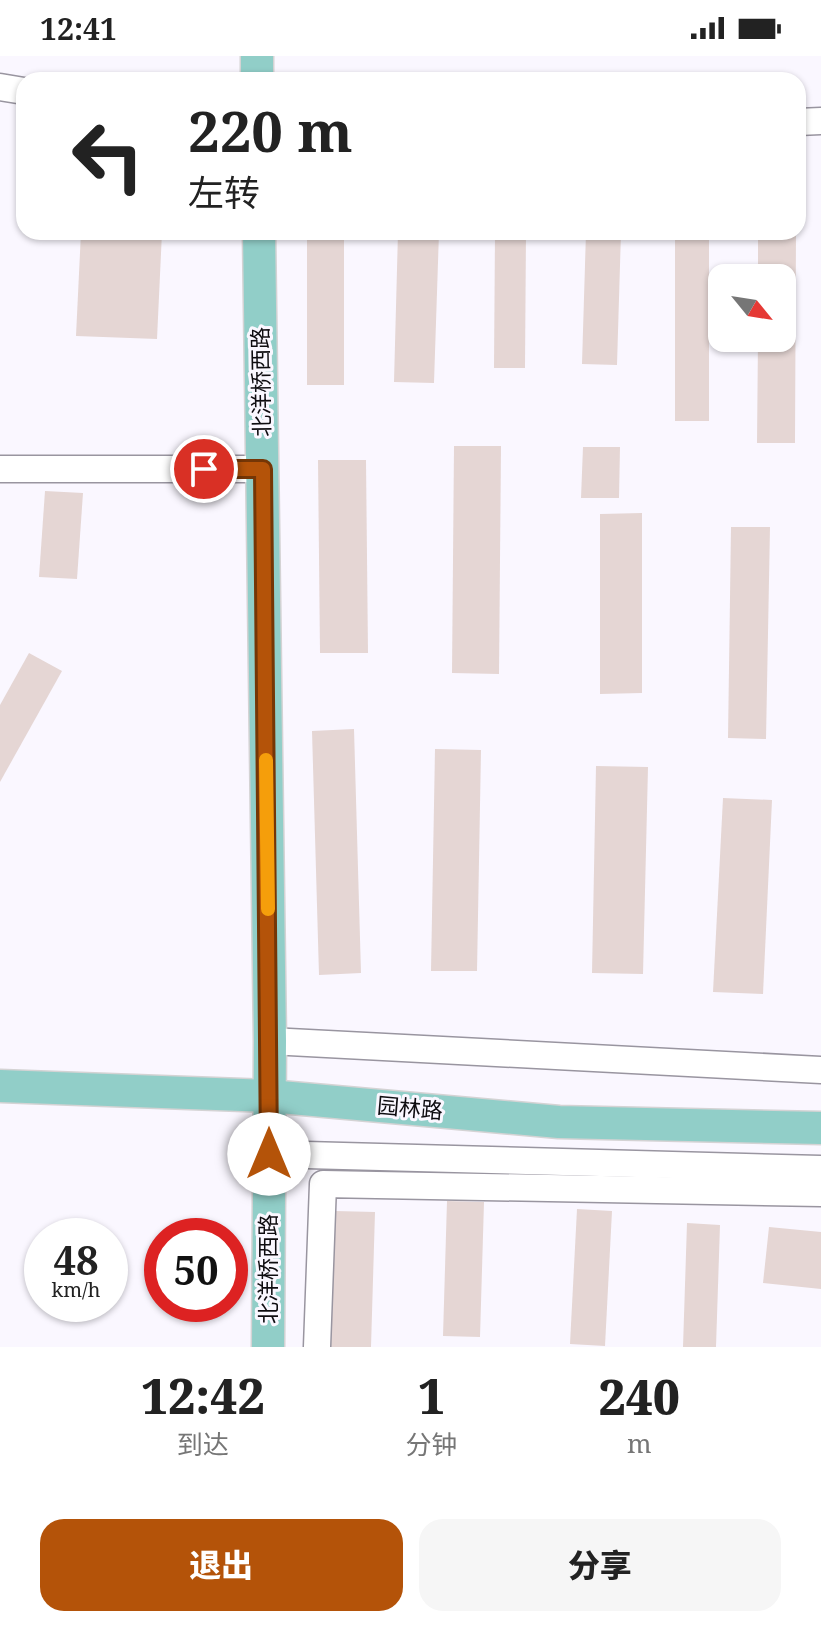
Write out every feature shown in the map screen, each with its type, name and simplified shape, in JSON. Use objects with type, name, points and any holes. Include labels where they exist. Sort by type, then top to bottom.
[{"type":"main road","name":"北洋桥西路","points":[[259,240],[270,1041],[268,1347]]},
{"type":"main road","name":"园林路","points":[[0,1086],[269,1096],[559,1122],[821,1128]]},
{"type":"street","points":[[0,469],[263,469]]},
{"type":"street","points":[[270,1041],[821,1070]]},
{"type":"street","points":[[269,1154],[821,1169]]},
{"type":"street","points":[[317,1347],[323,1184],[821,1193]]},
{"type":"building","points":[[81,240],[162,240],[157,339],[76,336]]},
{"type":"building","points":[[307,240],[344,240],[344,385],[307,385]]},
{"type":"building","points":[[398,240],[439,240],[434,383],[394,382]]},
{"type":"building","points":[[495,240],[526,240],[525,368],[494,368]]},
{"type":"building","points":[[586,240],[621,240],[617,365],[582,364]]},
{"type":"building","points":[[675,240],[709,240],[709,421],[675,421]]},
{"type":"building","points":[[758,240],[796,240],[796,264],[758,264]]},
{"type":"building","points":[[758,352],[795,352],[795,443],[757,443]]},
{"type":"building","points":[[454,446],[501,446],[499,674],[452,673]]},
{"type":"building","points":[[583,447],[620,447],[619,498],[581,498]]},
{"type":"building","points":[[318,460],[366,460],[368,653],[320,653]]},
{"type":"building","points":[[45,491],[83,493],[77,579],[39,577]]},
{"type":"building","points":[[642,513],[642,693],[600,694],[600,514]]},
{"type":"building","points":[[731,527],[770,527],[766,739],[728,738]]},
{"type":"building","points":[[29,653],[62,671],[0,782],[0,705]]},
{"type":"building","points":[[354,729],[361,973],[319,975],[312,731]]},
{"type":"building","points":[[435,749],[481,750],[477,971],[431,971]]},
{"type":"building","points":[[596,766],[648,767],[643,974],[592,973]]},
{"type":"building","points":[[723,798],[772,800],[763,994],[713,992]]},
{"type":"building","points":[[447,1201],[484,1202],[480,1337],[443,1336]]},
{"type":"building","points":[[577,1209],[612,1211],[605,1346],[570,1344]]},
{"type":"building","points":[[335,1211],[375,1212],[371,1347],[330,1347]]},
{"type":"building","points":[[687,1223],[720,1225],[716,1347],[683,1347]]},
{"type":"building","points":[[769,1227],[821,1232],[821,1289],[763,1283]]},
{"type":"slow traffic","points":[[266,760],[268,909]]},
{"type":"route","points":[[204,469],[263,469],[269,1154]]}]
